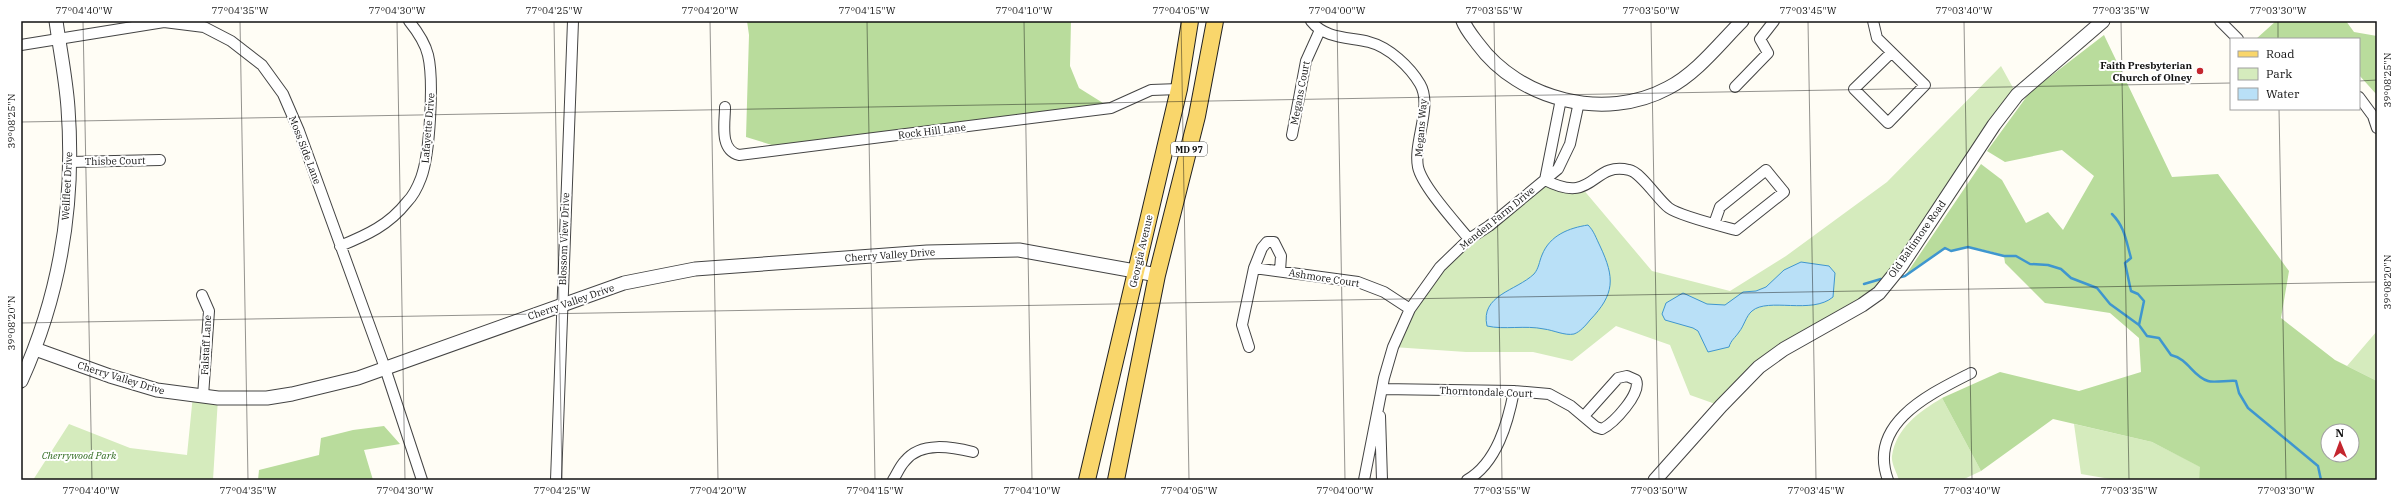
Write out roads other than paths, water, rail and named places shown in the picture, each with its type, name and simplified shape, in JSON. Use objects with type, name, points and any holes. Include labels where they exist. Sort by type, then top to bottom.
[{"type":"main road","name":"Georgia Avenue","points":[[1087,480],[1179,89],[1190,21]]},
{"type":"main road","name":"MD 97","points":[[1116,480],[1157,275],[1197,116],[1215,21]]},
{"type":"street","name":"Wellfleet Drive","points":[[36,349],[44,326],[60,257],[68,206],[70,162],[68,108],[56,21]]},
{"type":"street","name":"Lafayette Drive","points":[[340,246],[374,232],[388,222],[408,201],[421,179],[426,162],[431,86],[428,54],[419,33],[409,21]]},
{"type":"street","name":"Blossom View Drive","points":[[556,480],[573,21]]},
{"type":"street","name":"Megans Way","points":[[1311,21],[1320,30],[1384,48],[1395,56],[1420,84],[1425,99],[1417,154],[1418,169],[1425,182],[1469,239]]},
{"type":"street","points":[[1463,21],[1488,58],[1501,70],[1528,87],[1560,99],[1579,102],[1621,102],[1653,95],[1668,88],[1682,80],[1742,21]]},
{"type":"street","points":[[1735,87],[1768,53],[1760,39],[1774,21]]},
{"type":"street","points":[[1873,21],[1877,38],[1890,53],[1925,86],[1888,123],[1854,89],[1890,53]]},
{"type":"street","name":"Old Baltimore Road","points":[[1655,480],[1721,406],[1759,367],[1784,349],[1862,305],[1879,292],[1901,266],[1994,125],[2017,95],[2103,21]]},
{"type":"street","points":[[2220,21],[2237,38]]},
{"type":"street","name":"Moss Side Lane","points":[[21,45],[164,22],[204,27],[231,41],[262,65],[283,94],[385,368],[422,480]]},
{"type":"street","name":"Megans Court","points":[[1292,135],[1306,61],[1320,30]]},
{"type":"street","name":"Rock Hill Lane","points":[[725,107],[726,147],[731,153],[739,155],[1111,108],[1151,90],[1179,89]]},
{"type":"street","points":[[2360,98],[2373,116],[2377,128]]},
{"type":"street","name":"Menden Farm Drive","points":[[1545,180],[1560,99]]},
{"type":"street","name":"Menden Farm Drive","points":[[1364,480],[1382,389],[1393,347],[1410,308],[1440,267],[1469,239],[1489,226],[1558,169],[1564,158],[1579,102]]},
{"type":"street","name":"Thisbe Court","points":[[70,162],[160,160]]},
{"type":"street","points":[[1545,180],[1560,187],[1570,189],[1582,188],[1604,173],[1618,168],[1632,170],[1670,208],[1714,224],[1736,230],[1784,192],[1766,170],[1720,207],[1714,224]]},
{"type":"street","name":"Ashmore Court","points":[[1249,347],[1242,325],[1254,268],[1262,248],[1268,242],[1274,242],[1281,256],[1280,271]]},
{"type":"street","name":"Cherry Valley Drive","points":[[36,349],[132,383],[157,390],[203,396],[242,398],[292,394],[358,378],[624,283],[695,269],[927,252],[1019,250],[1157,275]]},
{"type":"street","name":"Ashmore Court","points":[[1254,268],[1358,282],[1384,292],[1410,308]]},
{"type":"street","name":"Falstaff Lane","points":[[202,294],[209,310],[203,396]]},
{"type":"street","points":[[21,381],[36,349]]},
{"type":"street","points":[[1888,480],[1883,454],[1898,420],[1908,409],[1971,373]]},
{"type":"street","name":"Thorntondale Court","points":[[1382,389],[1514,391],[1549,394],[1571,406],[1598,428],[1606,427],[1635,395],[1638,388],[1636,380],[1627,376],[1618,378],[1584,416]]},
{"type":"street","points":[[1467,480],[1487,461],[1504,433],[1514,391]]},
{"type":"street","name":"Menden Farm Drive","points":[[1379,407],[1382,480]]},
{"type":"street","points":[[893,480],[905,460],[920,450],[934,447],[953,447],[973,452]]},
{"type":"water","points":[[1588,225],[1595,235],[1605,257],[1610,277],[1610,285],[1604,302],[1583,328],[1574,334],[1563,334],[1529,327],[1500,328],[1487,326],[1486,316],[1489,307],[1494,300],[1527,280],[1536,272],[1545,248],[1550,242],[1567,231]]},
{"type":"water","points":[[1801,262],[1829,266],[1835,273],[1833,297],[1814,305],[1768,305],[1759,307],[1750,313],[1741,330],[1729,347],[1708,352],[1698,331],[1693,328],[1665,320],[1662,314],[1666,303],[1683,293],[1707,304],[1725,305],[1743,292],[1756,291],[1766,287],[1784,270]]},
{"type":"waterway","points":[[2112,214],[2120,224],[2131,258],[2125,263],[2131,291],[2138,294],[2144,301],[2139,325]]},
{"type":"waterway","points":[[1901,277],[1905,276],[1945,248],[1951,251],[1968,247],[2004,256],[2016,256],[2030,264],[2048,265],[2061,269],[2071,278],[2097,288],[2110,304],[2139,325],[2147,336],[2159,338],[2171,355],[2182,360],[2203,379],[2210,382],[2236,381],[2239,393],[2248,408],[2318,466],[2321,480]]},
{"type":"waterway","points":[[1864,284],[1881,279]]},
{"type":"place","name":"Faith Presbyterian Church of Olney","points":[[2200,71]]},
{"type":"park label","name":"Cherrywood Park","points":[[79,455]]}]
